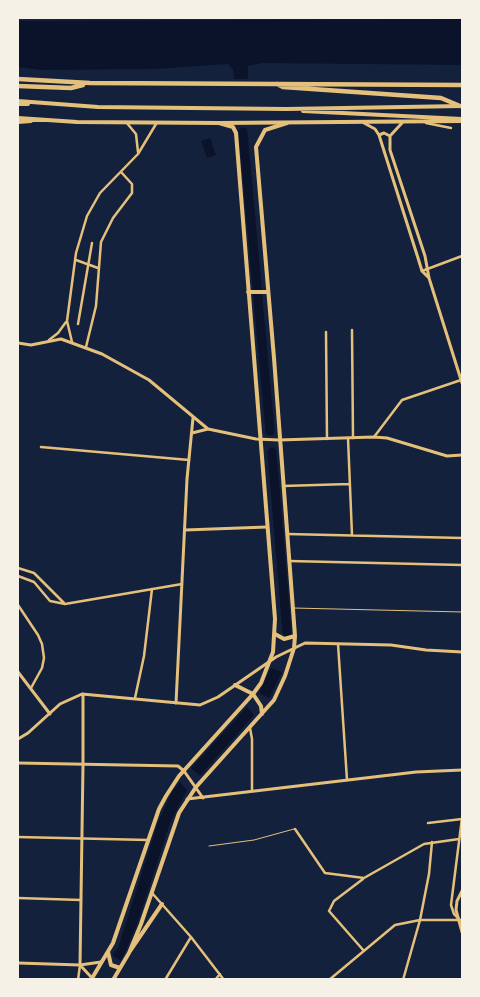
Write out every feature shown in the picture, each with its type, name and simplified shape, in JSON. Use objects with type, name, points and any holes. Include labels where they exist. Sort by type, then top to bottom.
[{"type":"highway","points":[[18,79],[90,83],[273,82],[462,85]]},
{"type":"highway","points":[[273,82],[283,87],[441,98],[461,106]]},
{"type":"highway","points":[[18,86],[71,88],[90,83]]},
{"type":"main road","points":[[18,102],[286,109],[461,106]]},
{"type":"main road","points":[[286,109],[462,120]]},
{"type":"main road","points":[[18,118],[219,123],[426,123],[462,120]]},
{"type":"main road","points":[[18,122],[46,119]]},
{"type":"main road","points":[[83,694],[80,965],[92,979],[108,952],[120,926],[159,809],[173,784],[253,694],[270,661],[275,634],[236,133],[233,127],[219,123]]},
{"type":"main road","points":[[113,980],[129,953],[179,813],[196,787],[274,700],[294,648],[295,636],[256,147],[265,130],[287,123]]},
{"type":"main road","points":[[364,123],[375,129],[379,135],[422,271],[429,278]]},
{"type":"main road","points":[[402,123],[390,136],[390,150],[429,269],[429,278],[462,382]]},
{"type":"main road","points":[[379,135],[384,133],[390,136]]},
{"type":"main road","points":[[393,178],[398,183],[402,183]]},
{"type":"main road","points":[[397,193],[402,183]]},
{"type":"main road","points":[[400,204],[404,192]]},
{"type":"main road","points":[[248,292],[268,292]]},
{"type":"main road","points":[[18,343],[31,345],[49,340],[72,342],[86,347],[150,380],[208,429]]},
{"type":"main road","points":[[176,703],[193,418]]},
{"type":"main road","points":[[192,433],[208,429],[260,439],[279,440],[387,438],[446,456],[462,455]]},
{"type":"main road","points":[[185,530],[267,527]]},
{"type":"main road","points":[[275,634],[282,639],[295,636]]},
{"type":"main road","points":[[18,739],[28,733],[69,698],[83,694],[200,705],[218,697],[270,661],[305,643],[338,642],[391,645],[462,652]]},
{"type":"main road","points":[[18,672],[50,714]]},
{"type":"main road","points":[[235,685],[253,694],[260,706],[262,715]]},
{"type":"main road","points":[[18,763],[178,766],[184,771],[203,798]]},
{"type":"main road","points":[[187,799],[416,772],[462,770]]},
{"type":"main road","points":[[462,891],[456,905],[462,932]]},
{"type":"main road","points":[[129,953],[135,947],[162,904]]},
{"type":"main road","points":[[108,952],[111,965],[120,968]]},
{"type":"main road","points":[[18,964],[80,965],[102,962]]},
{"type":"street","points":[[126,122],[136,134],[139,144],[138,154]]},
{"type":"street","points":[[72,342],[67,321],[75,260],[87,216],[100,193],[138,154],[157,122]]},
{"type":"street","points":[[426,123],[451,128]]},
{"type":"street","points":[[86,347],[96,306],[101,242],[105,230],[132,193],[132,184],[121,172]]},
{"type":"street","points":[[78,324],[92,244]]},
{"type":"street","points":[[422,271],[462,256]]},
{"type":"street","points":[[75,260],[98,268]]},
{"type":"street","points":[[49,340],[58,333],[67,321]]},
{"type":"street","points":[[352,330],[353,438]]},
{"type":"street","points":[[326,332],[327,439]]},
{"type":"street","points":[[374,437],[402,400],[462,382]]},
{"type":"street","points":[[348,438],[352,535]]},
{"type":"street","points":[[41,447],[189,460]]},
{"type":"street","points":[[282,486],[349,484]]},
{"type":"street","points":[[287,534],[462,538]]},
{"type":"street","points":[[289,561],[462,565]]},
{"type":"street","points":[[18,568],[34,573],[65,604]]},
{"type":"street","points":[[18,576],[34,582],[50,601],[65,604],[182,584]]},
{"type":"street","points":[[135,698],[144,656],[152,588]]},
{"type":"street","points":[[18,606],[38,634],[43,651],[42,668],[30,689]]},
{"type":"street","points":[[338,642],[347,780]]},
{"type":"street","points":[[250,727],[252,739],[252,791]]},
{"type":"street","points":[[428,823],[462,819],[451,898],[452,909],[458,920]]},
{"type":"street","points":[[295,829],[325,873],[364,878]]},
{"type":"street","points":[[18,838],[148,840]]},
{"type":"street","points":[[364,951],[329,911],[334,901],[364,878],[432,842],[459,839]]},
{"type":"street","points":[[403,980],[420,920],[429,874],[432,842]]},
{"type":"street","points":[[152,893],[191,937],[224,980]]},
{"type":"street","points":[[18,898],[80,900]]},
{"type":"street","points":[[329,980],[395,925],[420,920],[458,920],[462,922]]},
{"type":"street","points":[[165,980],[191,937]]},
{"type":"street","points":[[78,980],[80,965]]},
{"type":"street","points":[[215,980],[220,974]]},
{"type":"lane","points":[[292,608],[462,612]]},
{"type":"lane","points":[[209,846],[254,840],[295,829]]},
{"type":"water","points":[[462,19],[462,65],[262,63],[248,66],[248,79],[234,79],[233,70],[228,64],[154,69],[41,70],[18,67],[18,21]]},
{"type":"water","points":[[210,138],[216,155],[207,158],[201,141]]},
{"type":"water","points":[[271,668],[282,672],[269,698],[259,693]]},
{"type":"water","points":[[247,707],[254,715],[200,776],[191,768]]},
{"type":"water","points":[[180,782],[187,790],[170,823],[137,925],[121,961],[112,955],[118,948],[158,822],[173,790]]},
{"type":"waterway","points":[[243,132],[270,431]]},
{"type":"waterway","points":[[272,452],[287,632]]}]
